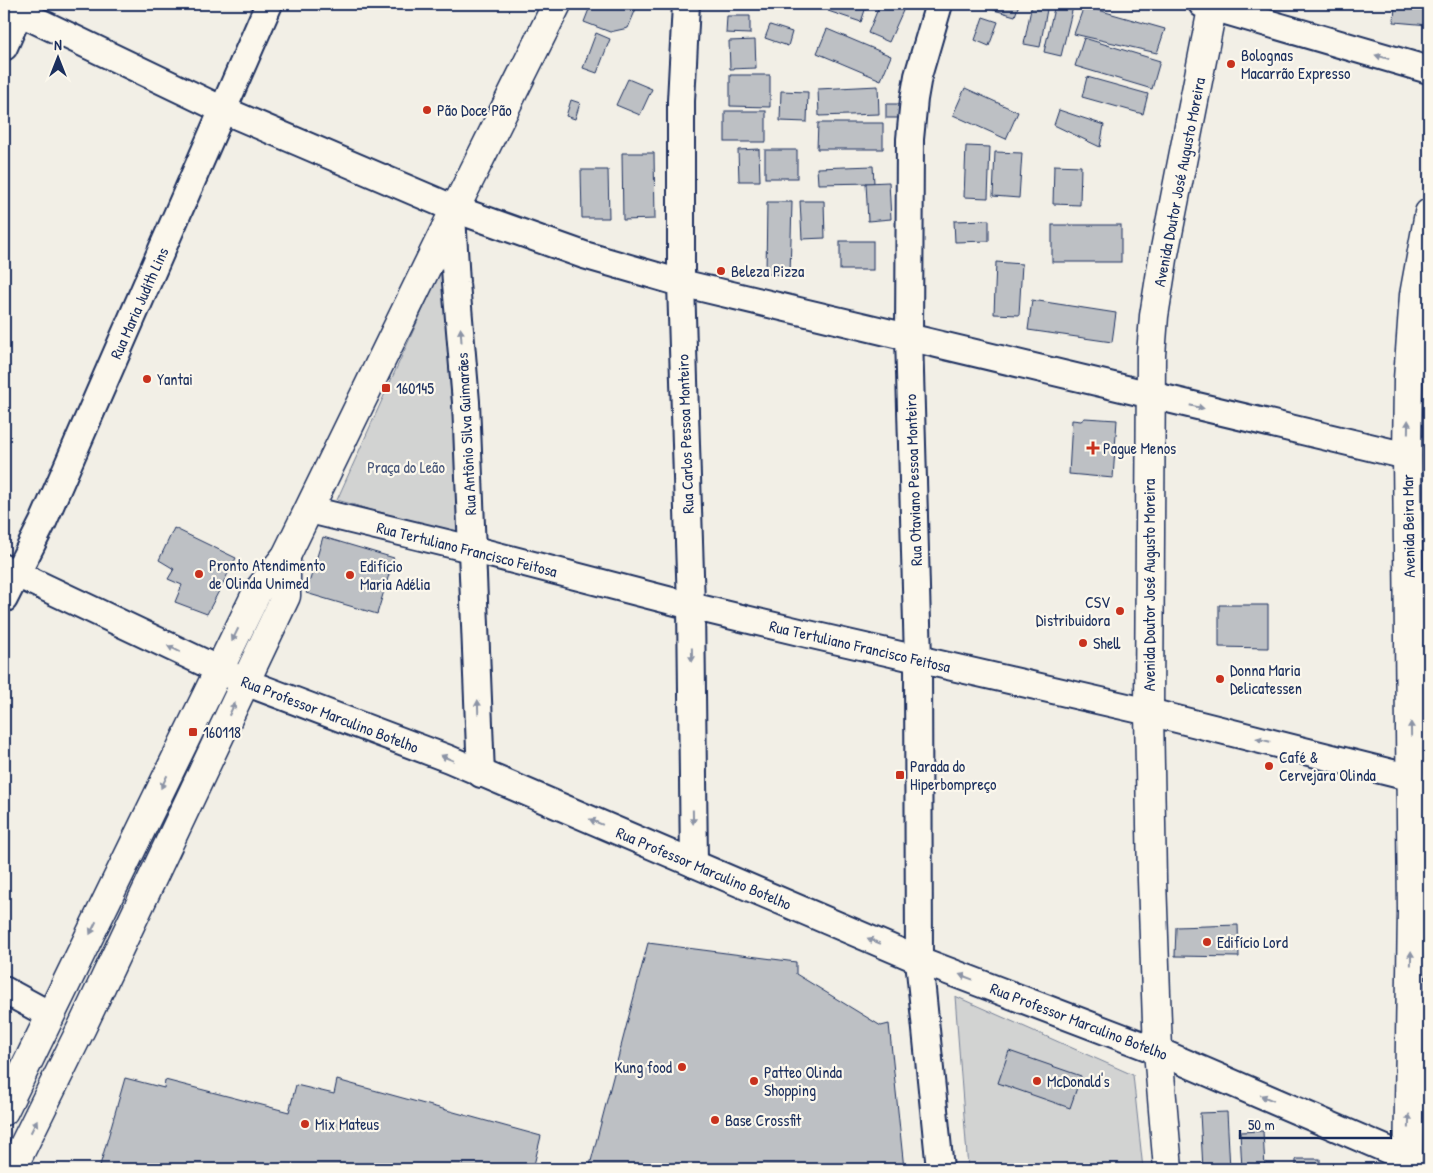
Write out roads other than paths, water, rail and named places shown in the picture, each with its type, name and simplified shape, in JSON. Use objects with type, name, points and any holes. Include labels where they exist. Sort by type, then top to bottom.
[{"type":"main road","points":[[4,1111],[218,670],[257,592],[286,556],[310,510],[453,212],[557,4]]},
{"type":"main road","name":"Avenida Doutor José Augusto Moreira","points":[[1168,1169],[1158,1051],[1152,880],[1149,712],[1150,396],[1154,316],[1209,5]]},
{"type":"main road","name":"Avenida Beira Mar","points":[[1409,1164],[1412,778],[1407,456],[1410,335],[1414,295],[1429,213]]},
{"type":"main road","points":[[12,1169],[82,1027],[286,596],[286,556]]},
{"type":"street","name":"Rua Maria Judith Lins","points":[[4,599],[10,571],[43,522],[160,255],[221,110],[269,4]]},
{"type":"street","name":"Rua Carlos Pessoa Monteiro","points":[[686,4],[681,101],[681,283],[691,606],[694,864]]},
{"type":"street","name":"Rua Otaviano Pessoa Monteiro","points":[[939,4],[918,76],[910,139],[909,336],[918,659],[919,960],[940,1169]]},
{"type":"street","points":[[1209,5],[1429,70]]},
{"type":"street","points":[[4,47],[15,7],[221,110],[453,212],[584,255],[681,283],[1407,456]]},
{"type":"street","name":"Rua Antônio Silva Guimarães","points":[[453,212],[456,283],[466,402],[481,774]]},
{"type":"street","name":"Rua Tertuliano Francisco Feitosa","points":[[310,510],[471,548],[691,606],[1149,712],[1412,778]]},
{"type":"street","name":"Rua Professor Marculino Botelho","points":[[10,571],[245,682],[449,759],[919,960],[1158,1051],[1409,1164]]},
{"type":"street","points":[[4,990],[50,1015]]},
{"type":"place","name":"Bolognas Macarrão Expresso","points":[[1231,64]]},
{"type":"place","name":"Pão Doce Pão","points":[[427,110]]},
{"type":"place","name":"Beleza Pizza","points":[[721,271]]},
{"type":"place","name":"Yantai","points":[[147,379]]},
{"type":"place","name":"160145","points":[[386,388]]},
{"type":"place","name":"Pague Menos","points":[[1093,448]]},
{"type":"place","name":"Pronto Atendimento de Olinda Unimed","points":[[199,574]]},
{"type":"place","name":"Edifício Maria Adélia","points":[[350,575]]},
{"type":"place","name":"CSV Distribuidora","points":[[1120,611]]},
{"type":"place","name":"Shell","points":[[1083,643]]},
{"type":"place","name":"Donna Maria Delicatessen","points":[[1220,679]]},
{"type":"place","name":"160118","points":[[193,732]]},
{"type":"place","name":"Café & Cervejara Olinda","points":[[1269,766]]},
{"type":"place","name":"Parada do Hiperbompreço","points":[[900,775]]},
{"type":"place","name":"Edifício Lord","points":[[1207,942]]},
{"type":"place","name":"Kung food","points":[[682,1067]]},
{"type":"place","name":"Patteo Olinda Shopping","points":[[754,1081]]},
{"type":"place","name":"McDonald's","points":[[1037,1081]]},
{"type":"place","name":"Base Crossfit","points":[[715,1120]]},
{"type":"place","name":"Mix Mateus","points":[[305,1124]]},
{"type":"park label","name":"Praça do Leão","points":[[406,467]]}]
